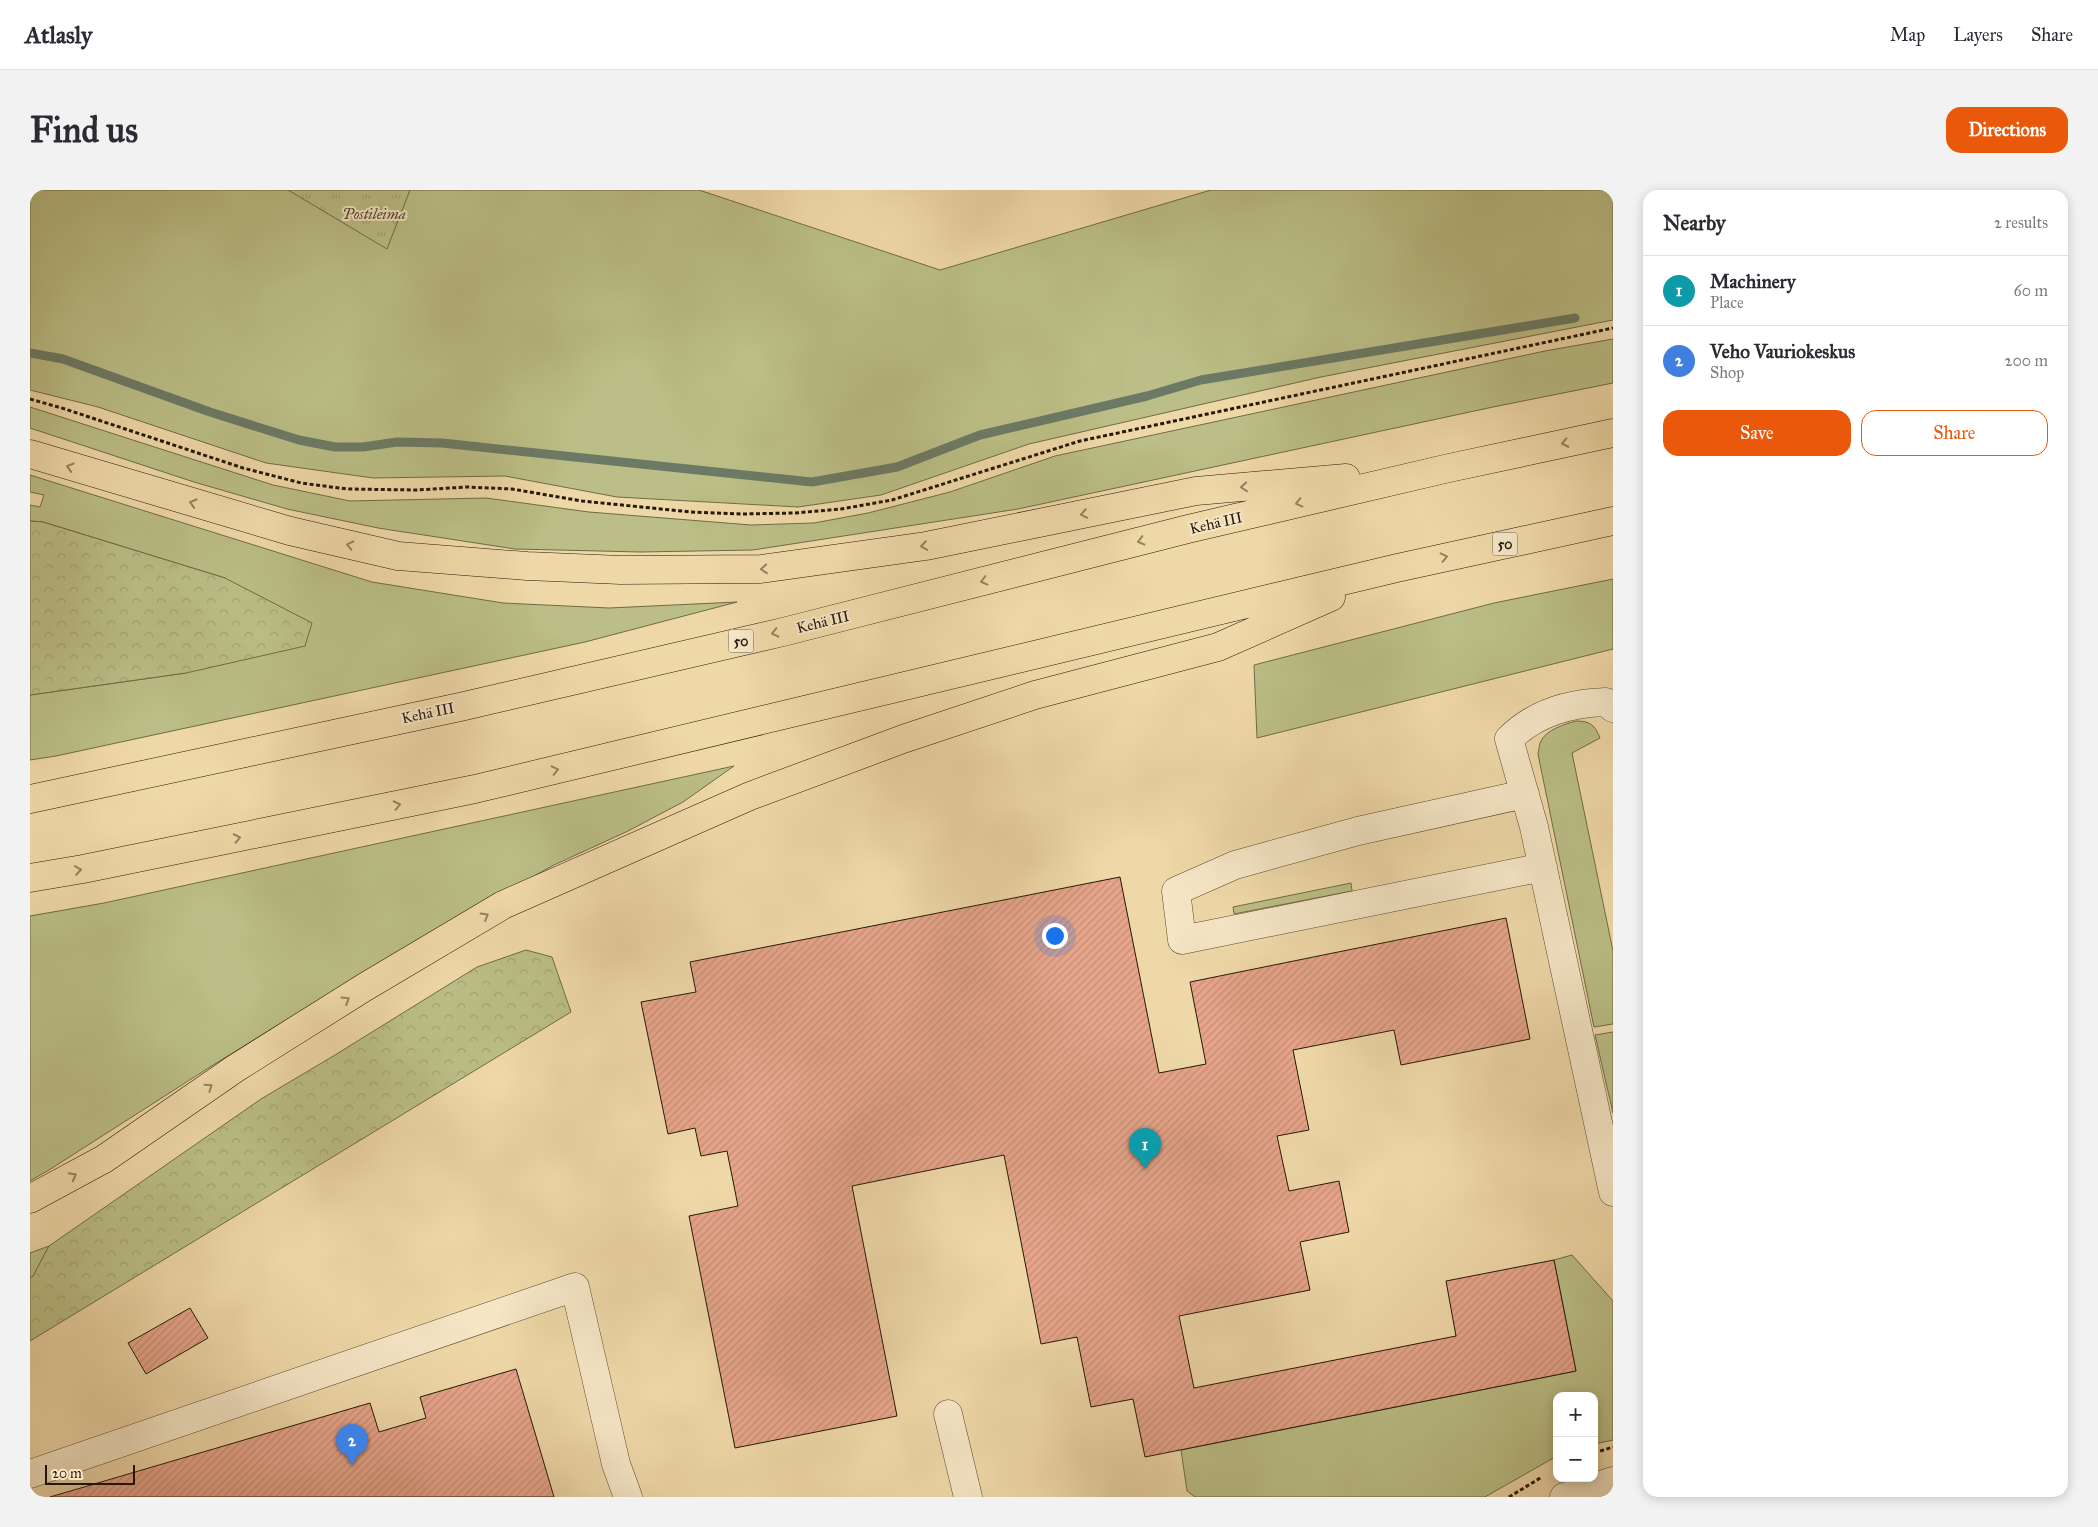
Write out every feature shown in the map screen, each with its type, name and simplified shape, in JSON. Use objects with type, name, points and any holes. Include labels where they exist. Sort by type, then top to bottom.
[{"type":"highway","name":"Kehä III","points":[[30,799],[460,707],[773,634],[1188,529],[1449,468],[1613,433]]},
{"type":"highway","points":[[30,454],[290,532],[398,556],[527,566],[621,570],[761,570],[926,546],[1196,492],[1449,468]]},
{"type":"highway","name":"50","points":[[30,878],[84,869],[475,789],[1397,568],[1613,521]]},
{"type":"highway","points":[[30,1199],[104,1159],[236,1068],[503,906],[750,796],[903,738],[1035,695],[1218,647],[1397,568]]},
{"type":"street","points":[[1613,708],[1606,702],[1586,703],[1538,717],[1521,727],[1509,738],[1543,867],[1613,1192]]},
{"type":"street","points":[[1525,794],[1358,831],[1226,869],[1176,891],[1182,940],[1543,867]]},
{"type":"street","points":[[30,1474],[575,1287],[616,1464],[628,1497]]},
{"type":"street","points":[[948,1414],[968,1497]]},
{"type":"street","points":[[1564,1497],[1613,1481]]},
{"type":"path","points":[[30,400],[65,409],[243,468],[301,483],[347,489],[416,490],[467,487],[512,489],[582,501],[691,512],[741,514],[795,512],[841,509],[892,500],[1080,441],[1613,328]]},
{"type":"path","points":[[1598,1452],[1613,1447]]},
{"type":"path","points":[[1509,1497],[1529,1483],[1550,1473]]},
{"type":"green space","points":[[30,190],[699,190],[940,270],[1211,190],[1613,190],[1613,320],[1321,377],[1029,444],[881,495],[798,507],[617,497],[505,476],[373,478],[266,463],[98,407],[30,390]]},
{"type":"green space","name":"Postileima","points":[[288,190],[410,190],[387,249]]},
{"type":"green space","points":[[1613,339],[1613,383],[1018,509],[753,550],[641,552],[515,549],[378,528],[287,509],[194,482],[30,428],[30,407],[273,485],[350,501],[486,498],[589,512],[751,525],[814,523],[868,513],[950,492],[1055,456],[1545,351]]},
{"type":"green space","points":[[30,475],[372,582],[503,603],[609,608],[737,602],[585,642],[30,760],[30,695],[186,673],[225,578],[43,522],[30,521],[30,505],[40,507],[44,495],[30,492]]},
{"type":"green space","points":[[30,521],[43,522],[225,578],[312,623],[305,646],[186,673],[30,695]]},
{"type":"green space","points":[[1613,579],[1613,649],[1257,738],[1254,665],[1494,603]]},
{"type":"green space","points":[[1576,721],[1591,725],[1600,738],[1572,753],[1613,951],[1613,1024],[1594,1027],[1538,754],[1543,737],[1556,728]]},
{"type":"green space","points":[[734,766],[683,802],[626,832],[554,865],[362,973],[30,1181],[30,916],[104,903]]},
{"type":"green space","points":[[1351,883],[1352,891],[1234,914],[1233,907]]},
{"type":"green space","points":[[526,950],[552,957],[571,1012],[30,1341],[30,1278],[33,1276],[49,1246],[261,1099],[477,967]]},
{"type":"green space","points":[[1613,1032],[1613,1113],[1595,1035]]},
{"type":"green space","points":[[49,1246],[33,1277],[30,1278],[30,1253]]},
{"type":"green space","points":[[1572,1255],[1613,1301],[1613,1440],[1598,1443],[1598,1392],[1553,1392],[1553,1458],[1485,1497],[1195,1497],[1187,1491],[1181,1450],[1576,1371],[1554,1260]]},
{"type":"building","points":[[1120,877],[1159,1073],[1206,1064],[1190,982],[1506,918],[1530,1039],[1401,1065],[1394,1030],[1293,1050],[1309,1130],[1277,1136],[1289,1191],[1339,1181],[1349,1232],[1300,1242],[1310,1290],[1179,1316],[1194,1388],[1456,1336],[1446,1281],[1554,1260],[1576,1371],[1145,1457],[1133,1399],[1091,1407],[1077,1337],[1041,1344],[1004,1155],[852,1186],[897,1416],[735,1448],[689,1216],[738,1206],[727,1151],[701,1156],[695,1128],[668,1134],[641,1002],[696,992],[690,962]]},
{"type":"building","points":[[190,1308],[208,1338],[146,1374],[128,1343]]},
{"type":"building","points":[[516,1369],[554,1497],[50,1497],[370,1403],[379,1432],[426,1418],[420,1397]]},
{"type":"waterway","points":[[30,353],[63,359],[210,412],[299,440],[335,447],[363,447],[397,442],[442,443],[812,482],[897,467],[980,435],[1147,396],[1201,380],[1575,318]]},
{"type":"place","name":"Machinery","points":[[1145,1169]]},
{"type":"place","name":"Veho Vauriokeskus","points":[[352,1465]]}]
